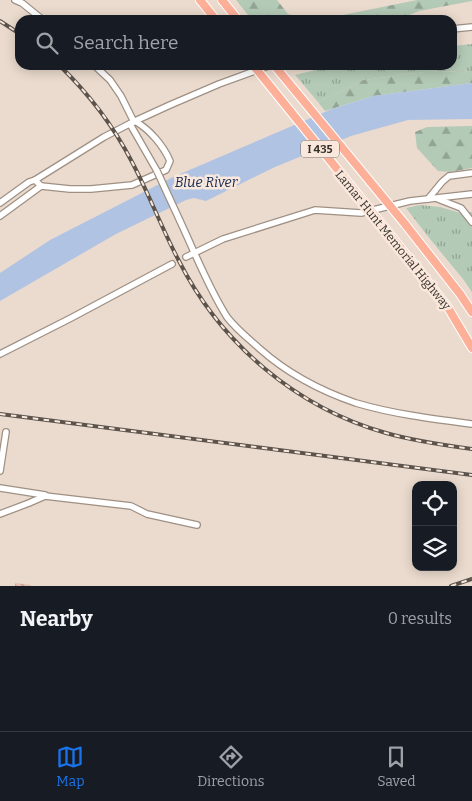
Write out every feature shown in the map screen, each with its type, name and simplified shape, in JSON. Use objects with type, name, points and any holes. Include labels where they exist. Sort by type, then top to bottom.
[{"type":"highway","points":[[200,0],[212,15]]},
{"type":"highway","points":[[222,0],[234,15]]},
{"type":"highway","name":"Lamar Hunt Memorial Highway","points":[[257,70],[447,306],[472,348]]},
{"type":"highway","name":"Lamar Hunt Memorial Highway","points":[[277,70],[405,224],[472,312]]},
{"type":"street","points":[[15,0],[38,15]]},
{"type":"street","points":[[457,28],[472,27]]},
{"type":"street","points":[[99,70],[110,80],[121,96],[215,296],[228,318],[246,337],[292,373],[320,388],[355,402],[389,411],[472,424]]},
{"type":"street","points":[[0,202],[104,137],[133,122],[211,87],[259,70]]},
{"type":"street","points":[[35,180],[41,186],[91,189],[132,185],[166,170],[170,161],[166,153],[153,136],[142,126],[133,122]]},
{"type":"street","points":[[428,199],[449,176],[472,173]]},
{"type":"street","points":[[0,216],[41,186]]},
{"type":"street","points":[[186,257],[223,239],[315,210],[361,212],[410,201],[472,194]]},
{"type":"street","points":[[436,198],[461,208],[472,222]]},
{"type":"street","points":[[0,354],[172,264]]},
{"type":"street","points":[[0,470],[6,432]]},
{"type":"street","points":[[0,488],[45,496],[131,506],[147,514],[197,525]]},
{"type":"street","points":[[0,514],[45,496]]},
{"type":"green space","points":[[236,0],[277,0],[288,14],[291,15],[248,15]]},
{"type":"green space","points":[[417,0],[472,0],[419,11],[410,15],[343,15]]},
{"type":"green space","points":[[472,44],[472,71],[425,72],[364,80],[318,102],[295,75],[316,70],[457,70],[457,46]]},
{"type":"green space","points":[[472,71],[472,83],[373,96],[325,111],[318,102],[364,80],[425,72]]},
{"type":"green space","points":[[472,126],[472,168],[450,172],[438,171],[417,148],[415,132],[427,127]]},
{"type":"green space","points":[[420,205],[440,207],[461,213],[472,212],[472,292],[406,208]]},
{"type":"water","name":"Blue River","points":[[472,83],[472,119],[408,120],[351,136],[275,167],[206,201],[194,198],[186,200],[116,234],[0,301],[0,273],[50,240],[173,177],[332,109],[373,96]]},
{"type":"building","points":[[15,583],[30,585],[30,586],[15,586]]},
{"type":"railway","points":[[0,21],[15,31]]},
{"type":"railway","points":[[64,70],[90,99],[117,135],[138,174],[179,261],[196,291],[239,345],[265,369],[292,389],[322,407],[353,422],[407,438],[472,449]]},
{"type":"railway","points":[[0,414],[472,475]]},
{"type":"railway","points":[[451,586],[472,579]]}]
